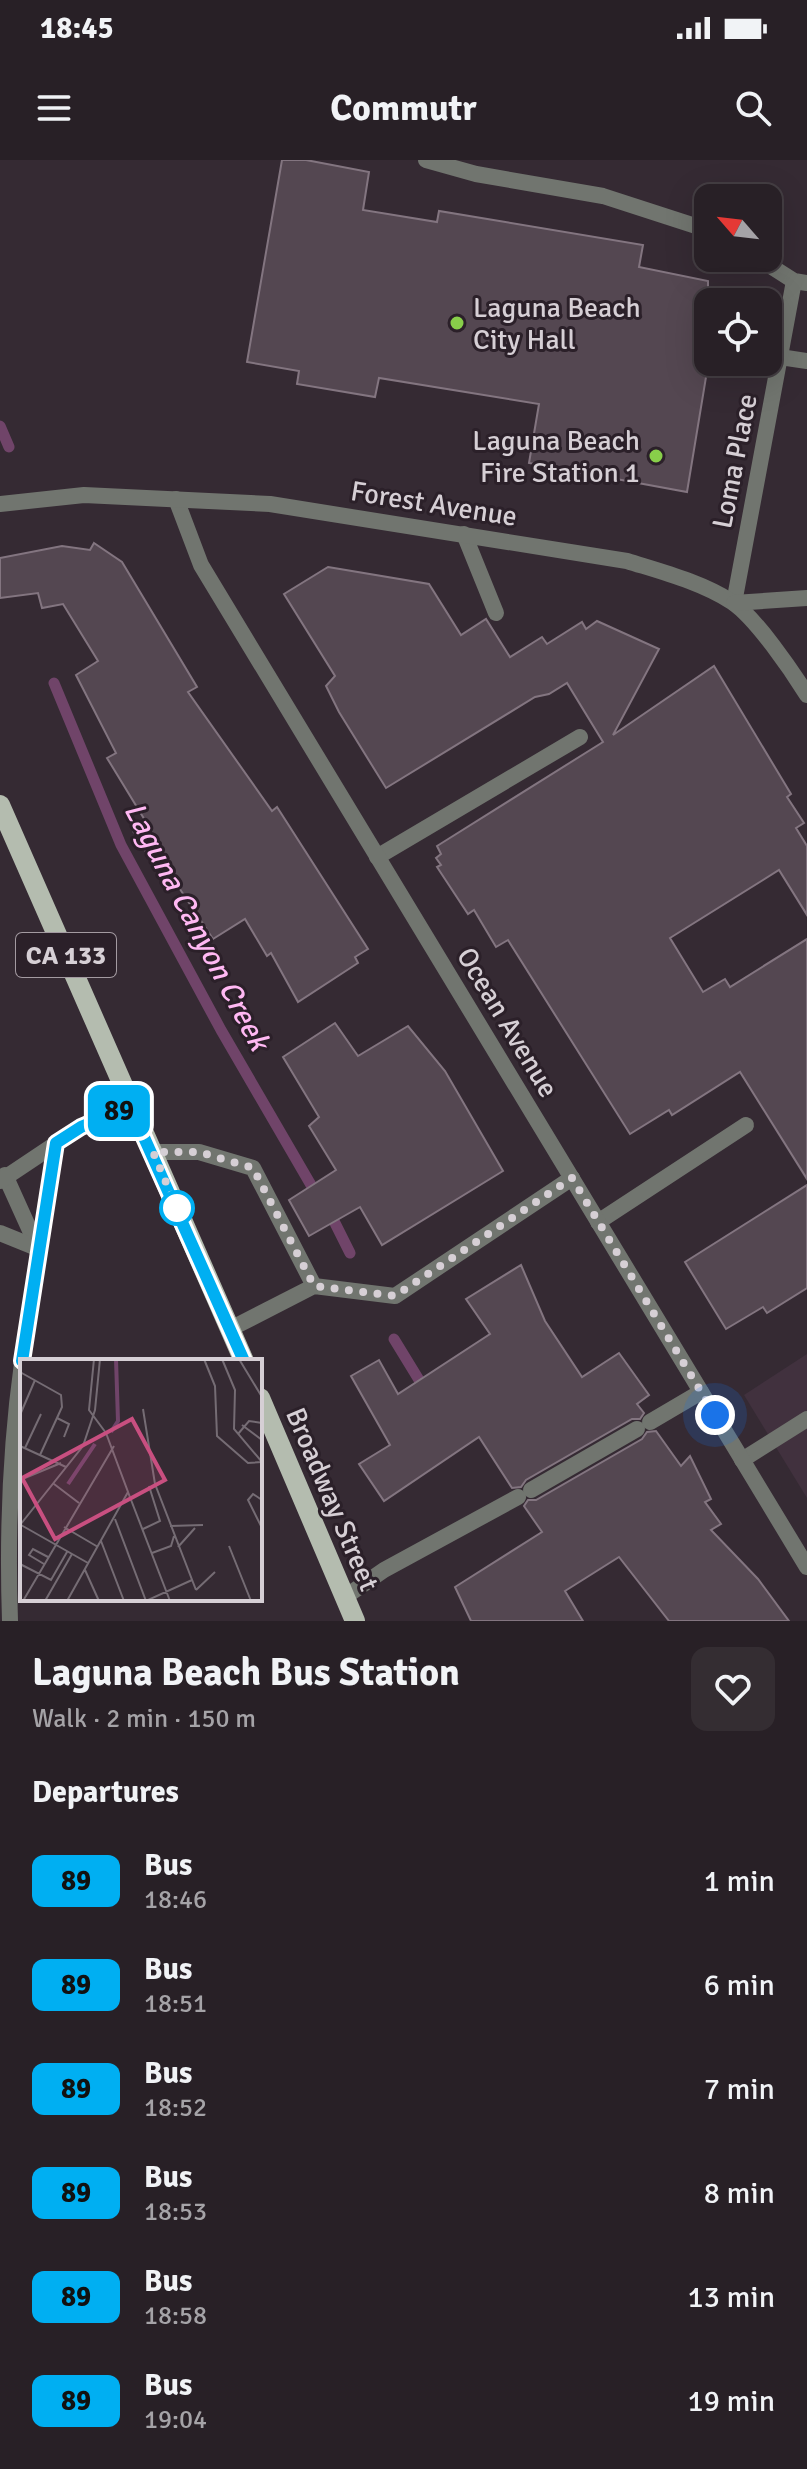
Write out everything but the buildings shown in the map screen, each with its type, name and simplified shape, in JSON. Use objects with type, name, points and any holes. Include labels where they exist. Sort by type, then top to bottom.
[{"type":"main road","name":"CA 133","points":[[0,805],[243,1359]]},
{"type":"main road","name":"Broadway Street","points":[[262,1403],[355,1621]]},
{"type":"street","points":[[426,160],[476,174],[603,196],[694,225]]},
{"type":"street","points":[[782,272],[800,282]]},
{"type":"street","name":"Loma Place","points":[[782,350],[800,282]]},
{"type":"street","points":[[782,357],[807,361]]},
{"type":"street","name":"Loma Place","points":[[734,603],[776,376]]},
{"type":"street","name":"Forest Avenue","points":[[0,504],[84,495],[270,504],[627,561],[681,578],[734,603],[789,665],[807,695]]},
{"type":"street","name":"Ocean Avenue","points":[[176,499],[201,565],[807,1567]]},
{"type":"street","points":[[464,534],[496,613]]},
{"type":"street","points":[[734,603],[807,598]]},
{"type":"street","points":[[377,857],[580,737]]},
{"type":"street","points":[[37,1248],[2,1178],[81,1127],[130,1106]]},
{"type":"street","points":[[598,1222],[746,1125]]},
{"type":"street","points":[[22,1359],[37,1248],[56,1143]]},
{"type":"street","points":[[153,1152],[199,1152],[253,1168],[314,1286]]},
{"type":"street","points":[[230,1329],[314,1286],[395,1296],[572,1178]]},
{"type":"street","points":[[0,1233],[37,1248]]},
{"type":"street","points":[[10,1621],[10,1463],[20,1379]]},
{"type":"street","points":[[345,1597],[384,1570],[525,1494],[701,1392]]},
{"type":"street","points":[[742,1460],[807,1419]]},
{"type":"shaded area","points":[[807,1354],[807,1498],[744,1395]]},
{"type":"waterway","name":"Laguna Canyon Creek","points":[[0,426],[9,447]]},
{"type":"waterway","name":"Laguna Canyon Creek","points":[[54,683],[121,845],[221,1030],[311,1185]]},
{"type":"waterway","points":[[335,1223],[350,1253]]},
{"type":"waterway","points":[[394,1339],[427,1393]]},
{"type":"bus line","name":"89","points":[[22,1359],[37,1248],[56,1143],[81,1127],[130,1106],[243,1359]]},
{"type":"place","name":"Laguna Beach City Hall","points":[[457,323]]},
{"type":"place","name":"Laguna Beach Fire Station 1","points":[[656,456]]},
{"type":"route","points":[[177,1208],[153,1152],[199,1152],[253,1168],[314,1286],[395,1296],[572,1178],[715,1415]]}]
